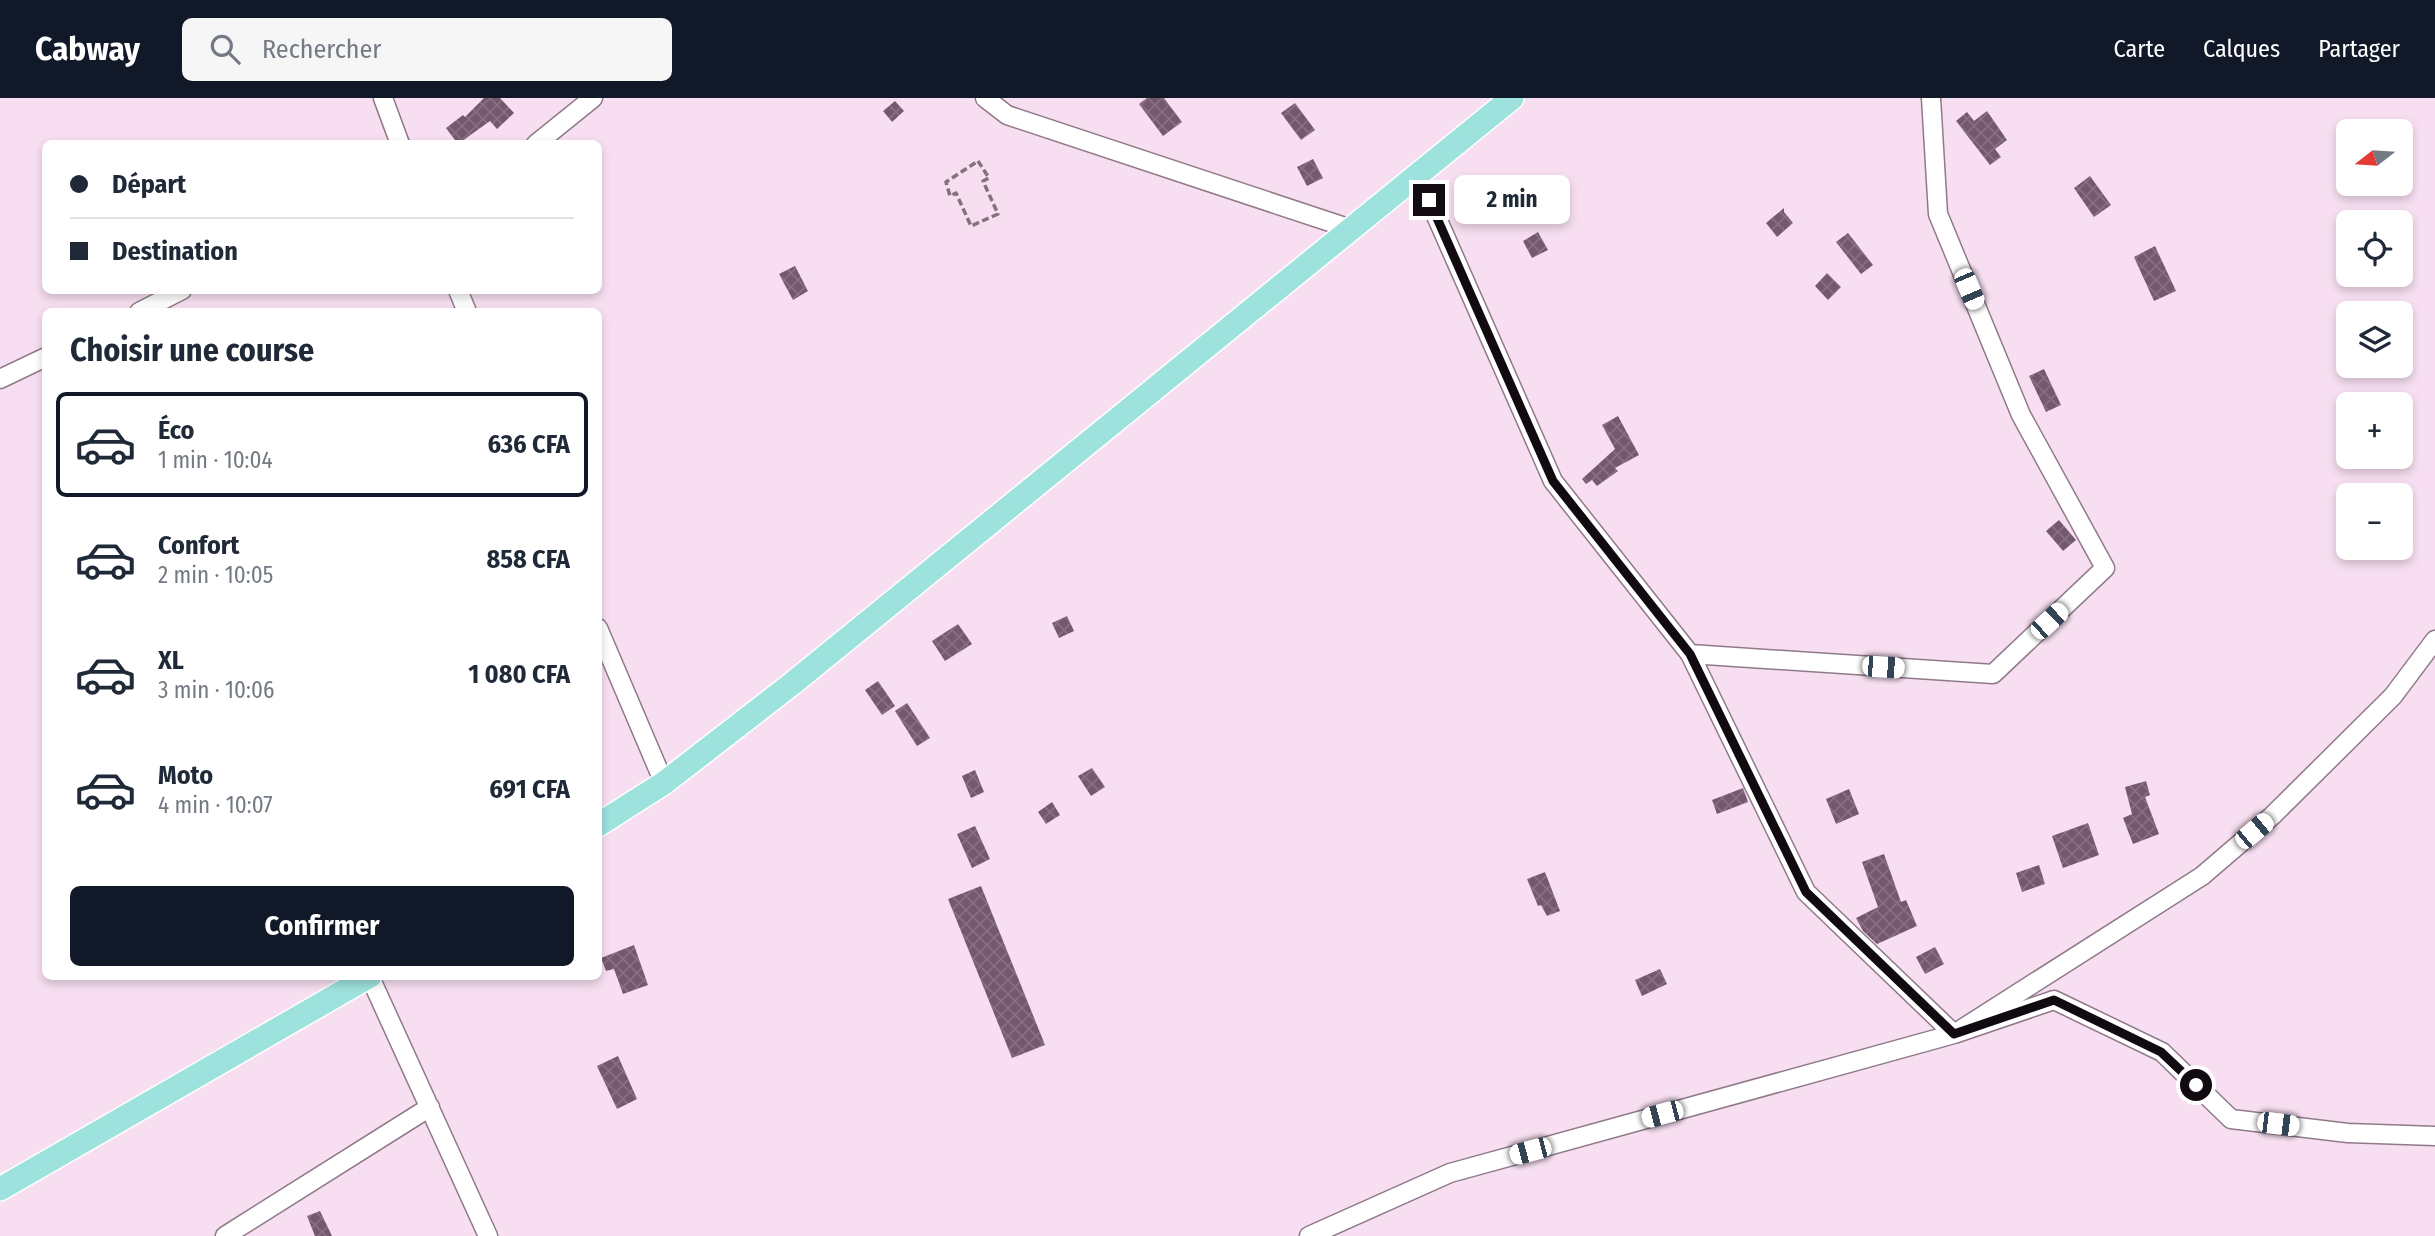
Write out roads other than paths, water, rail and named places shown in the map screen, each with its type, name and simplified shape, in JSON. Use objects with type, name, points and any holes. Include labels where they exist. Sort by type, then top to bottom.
[{"type":"main road","points":[[602,822],[664,783],[793,683],[1512,98]]},
{"type":"main road","points":[[0,1189],[365,980]]},
{"type":"street","points":[[383,98],[399,140]]},
{"type":"street","points":[[541,140],[593,98]]},
{"type":"street","points":[[985,98],[1007,115],[1351,229]]},
{"type":"street","points":[[1690,654],[1993,674],[2105,568],[2021,415],[1938,214],[1931,98]]},
{"type":"street","points":[[1418,175],[1553,481],[1690,654],[1806,892],[1954,1034]]},
{"type":"street","points":[[147,308],[174,294]]},
{"type":"street","points":[[0,379],[42,359]]},
{"type":"street","points":[[602,637],[664,783]]},
{"type":"street","points":[[1954,1034],[2202,876],[2272,816],[2393,696],[2435,640]]},
{"type":"street","points":[[371,980],[488,1236]]},
{"type":"street","points":[[1309,1236],[1450,1172],[1954,1034],[2054,1000],[2161,1052],[2231,1119],[2348,1133],[2435,1136]]},
{"type":"street","points":[[234,1234],[430,1107]]}]
